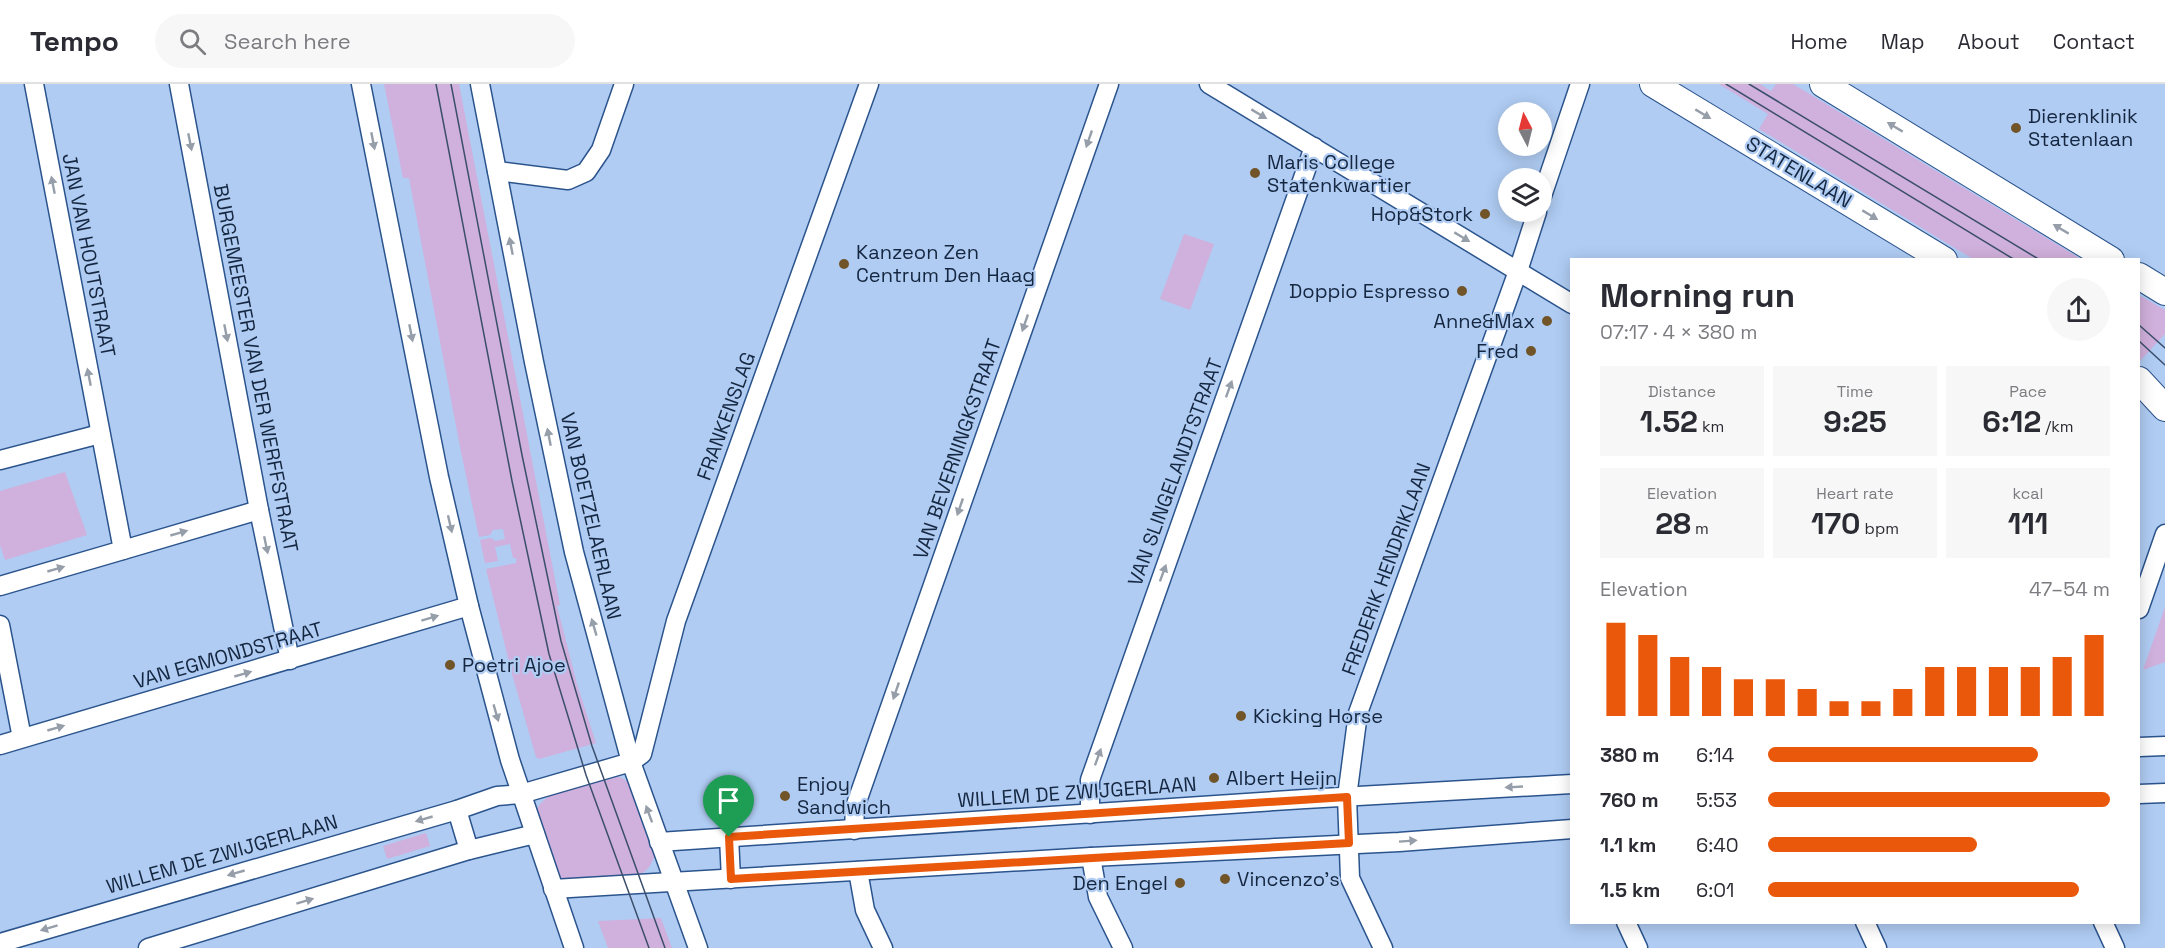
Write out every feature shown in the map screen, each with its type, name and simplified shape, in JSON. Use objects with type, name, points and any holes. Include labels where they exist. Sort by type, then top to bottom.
[{"type":"street","name":"JAN VAN HOUTSTRAAT","points":[[34,84],[123,550]]},
{"type":"street","name":"BURGEMEESTER VAN DER WERFFSTRAAT","points":[[179,84],[259,510],[290,660]]},
{"type":"street","points":[[361,84],[439,477],[469,606],[487,679],[521,794],[574,948]]},
{"type":"street","name":"VAN BOETZELAERLAAN","points":[[480,84],[574,552],[631,762],[698,948]]},
{"type":"street","points":[[497,171],[568,180],[586,172],[601,150],[624,84]]},
{"type":"street","name":"FRANKENSLAG","points":[[631,762],[642,754],[676,621],[870,84]]},
{"type":"street","name":"VAN BEVERNINGKSTRAAT","points":[[854,830],[855,807],[1109,84]]},
{"type":"street","points":[[1209,84],[1570,303]]},
{"type":"street","points":[[1552,168],[1580,84]]},
{"type":"street","name":"STATENLAAN","points":[[1653,84],[1941,258]]},
{"type":"street","points":[[1823,84],[2108,258]]},
{"type":"street","name":"VAN SLINGELANDTSTRAAT","points":[[1090,814],[1090,780],[1314,147]]},
{"type":"street","name":"FREDERIK HENDRIKLAAN","points":[[1383,948],[1350,878],[1347,797],[1358,713],[1534,222]]},
{"type":"street","points":[[2140,277],[2165,292]]},
{"type":"street","points":[[0,460],[100,434]]},
{"type":"street","points":[[0,586],[259,510]]},
{"type":"street","points":[[2140,606],[2165,534]]},
{"type":"street","name":"VAN EGMONDSTRAAT","points":[[0,745],[469,606]]},
{"type":"street","points":[[0,626],[22,738]]},
{"type":"street","points":[[2140,747],[2165,746]]},
{"type":"street","name":"WILLEM DE ZWIJGERLAAN","points":[[0,943],[457,810],[497,796],[521,794],[631,762]]},
{"type":"street","name":"WILLEM DE ZWIJGERLAAN","points":[[659,842],[1570,784]]},
{"type":"street","points":[[2140,794],[2165,793]]},
{"type":"street","points":[[457,810],[469,850]]},
{"type":"street","points":[[553,889],[1091,857],[1399,842],[1570,829]]},
{"type":"street","points":[[148,948],[469,850],[535,834]]},
{"type":"street","points":[[729,837],[731,879]]},
{"type":"street","points":[[1091,857],[1098,897],[1123,948]]},
{"type":"street","points":[[858,871],[865,910],[883,948]]},
{"type":"street","points":[[1627,924],[1638,948]]},
{"type":"street","points":[[1866,924],[1877,948]]},
{"type":"street","points":[[2104,924],[2115,948]]},
{"type":"shaded area","points":[[384,84],[459,84],[560,605],[557,606],[577,684],[596,743],[539,759],[536,757],[512,674],[486,569],[516,563],[516,558],[513,558],[510,544],[495,547],[498,561],[485,563],[480,540],[505,539],[503,529],[493,530],[490,535],[479,537],[409,178],[403,178]]},
{"type":"shaded area","points":[[1719,84],[1760,84],[1771,91],[1776,84],[1793,84],[2079,258],[1971,258],[1759,129],[1768,114]]},
{"type":"shaded area","points":[[1184,234],[1214,244],[1190,310],[1160,299]]},
{"type":"shaded area","points":[[2140,296],[2165,310],[2165,334],[2140,361]]},
{"type":"shaded area","points":[[65,472],[87,535],[5,560],[0,545],[0,491]]},
{"type":"shaded area","points":[[2165,607],[2165,662],[2143,670]]},
{"type":"shaded area","points":[[611,776],[620,777],[633,785],[656,851],[652,861],[644,872],[635,877],[565,880],[559,877],[536,811],[541,803],[558,791]]},
{"type":"shaded area","points":[[426,833],[430,846],[387,859],[383,846]]},
{"type":"shaded area","points":[[661,918],[672,948],[608,948],[598,921]]},
{"type":"tram line","points":[[436,84],[512,481],[549,654],[586,775],[649,948]]},
{"type":"tram line","points":[[451,84],[522,455],[561,641],[592,746],[665,948]]},
{"type":"tram line","points":[[1726,84],[2012,258]]},
{"type":"tram line","points":[[1749,84],[2037,258]]},
{"type":"tram line","points":[[2140,326],[2165,348]]},
{"type":"tram line","points":[[2140,342],[2165,365]]},
{"type":"place","name":"Dierenklinik Statenlaan","points":[[2016,128]]},
{"type":"place","name":"Maris College Statenkwartier","points":[[1255,173]]},
{"type":"place","name":"Hop&Stork","points":[[1485,214]]},
{"type":"place","name":"Kanzeon Zen Centrum Den Haag","points":[[844,264]]},
{"type":"place","name":"Doppio Espresso","points":[[1462,291]]},
{"type":"place","name":"Anne&Max","points":[[1547,321]]},
{"type":"place","name":"Fred","points":[[1531,351]]},
{"type":"place","name":"Poetri Ajoe","points":[[450,665]]},
{"type":"place","name":"Kicking Horse","points":[[1241,716]]},
{"type":"place","name":"Albert Heijn","points":[[1214,778]]},
{"type":"place","name":"Enjoy Sandwich","points":[[785,796]]},
{"type":"place","name":"Vincenzo's","points":[[1225,879]]},
{"type":"place","name":"Den Engel","points":[[1180,883]]},
{"type":"route","points":[[1347,797],[1349,843],[731,879],[729,837],[1347,797]]}]
